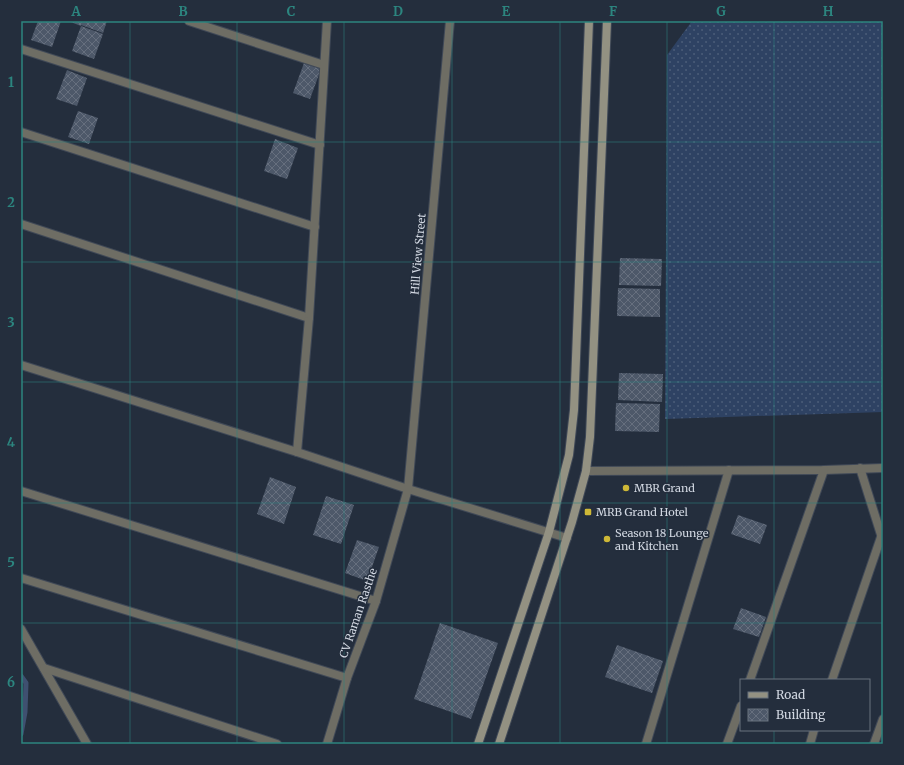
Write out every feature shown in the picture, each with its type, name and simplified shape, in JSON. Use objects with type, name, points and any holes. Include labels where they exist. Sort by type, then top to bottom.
[{"type":"main road","points":[[478,744],[549,532],[569,455],[574,410],[589,21]]},
{"type":"main road","points":[[499,744],[567,538],[586,471],[590,437],[607,21]]},
{"type":"street","points":[[189,21],[324,65]]},
{"type":"street","points":[[297,452],[309,318],[327,21]]},
{"type":"street","name":"Hill View Street","points":[[408,489],[450,21]]},
{"type":"street","points":[[21,49],[320,145]]},
{"type":"street","points":[[21,132],[315,227]]},
{"type":"street","points":[[21,224],[309,318]]},
{"type":"street","points":[[21,365],[297,452],[408,489],[567,538]]},
{"type":"street","points":[[832,679],[882,539],[860,468]]},
{"type":"street","points":[[586,471],[824,470],[883,468]]},
{"type":"street","points":[[646,744],[729,470]]},
{"type":"street","points":[[750,679],[824,470]]},
{"type":"street","name":"CV Raman Rasthe","points":[[327,744],[347,678],[376,601],[408,489]]},
{"type":"street","points":[[21,491],[376,601]]},
{"type":"street","points":[[21,578],[347,678]]},
{"type":"street","points":[[21,629],[87,744]]},
{"type":"street","points":[[44,668],[277,744]]},
{"type":"street","points":[[727,744],[740,709]]},
{"type":"street","points":[[874,744],[883,719]]},
{"type":"street","points":[[810,744],[814,731]]},
{"type":"shaded area","points":[[692,21],[883,21],[883,412],[665,419],[667,55]]},
{"type":"building","points":[[38,21],[61,21],[52,47],[31,40]]},
{"type":"building","points":[[68,21],[107,21],[103,33]]},
{"type":"building","points":[[81,26],[103,34],[94,59],[72,51]]},
{"type":"building","points":[[304,63],[321,69],[310,99],[293,93]]},
{"type":"building","points":[[67,70],[87,78],[77,106],[56,99]]},
{"type":"building","points":[[78,111],[98,118],[89,144],[68,137]]},
{"type":"building","points":[[275,139],[298,148],[287,179],[264,171]]},
{"type":"building","points":[[620,258],[662,259],[661,286],[619,285]]},
{"type":"building","points":[[618,288],[660,289],[660,317],[617,316]]},
{"type":"building","points":[[619,373],[663,374],[662,402],[618,400]]},
{"type":"building","points":[[616,403],[660,404],[659,432],[615,431]]},
{"type":"building","points":[[270,477],[296,487],[284,524],[257,514]]},
{"type":"building","points":[[326,496],[354,505],[341,544],[313,535]]},
{"type":"building","points":[[738,515],[767,525],[760,544],[731,534]]},
{"type":"building","points":[[357,540],[379,547],[367,581],[345,573]]},
{"type":"building","points":[[741,608],[766,617],[759,637],[733,629]]},
{"type":"building","points":[[440,623],[498,643],[471,719],[414,699]]},
{"type":"building","points":[[617,645],[663,661],[652,693],[605,677]]},
{"type":"waterway","points":[[21,676],[26,683],[25,712],[21,734]]},
{"type":"place","name":"MBR Grand","points":[[626,488]]},
{"type":"place","name":"MRB Grand Hotel","points":[[588,512]]},
{"type":"place","name":"Season 18 Lounge and Kitchen","points":[[607,539]]}]
